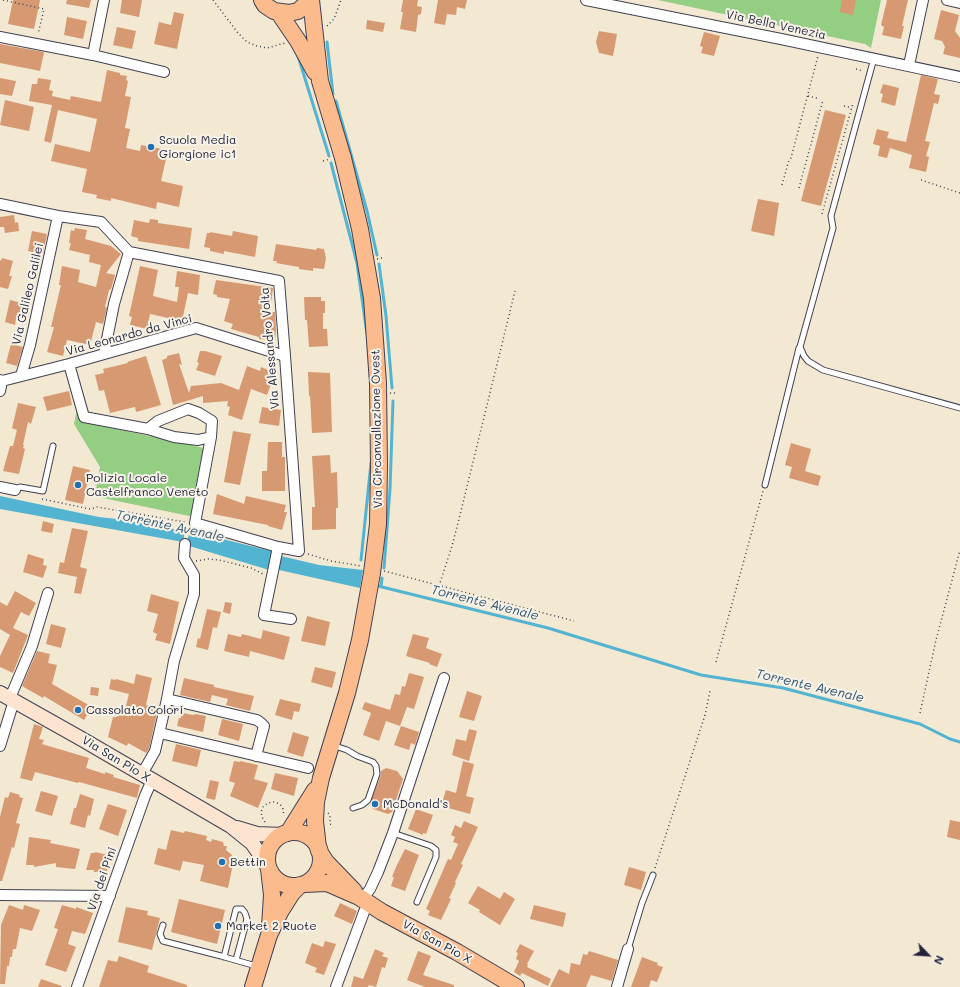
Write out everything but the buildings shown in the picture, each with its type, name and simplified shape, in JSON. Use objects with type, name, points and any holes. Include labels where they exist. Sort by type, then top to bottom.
[{"type":"main road","name":"Via Circonvallazione Ovest","points":[[262,0],[270,8],[279,13],[298,41],[320,81]]},
{"type":"main road","name":"Via Circonvallazione Ovest","points":[[279,13],[298,11],[310,0]]},
{"type":"main road","name":"Via Circonvallazione Ovest","points":[[310,0],[320,81],[343,158],[360,229],[372,298],[378,383],[380,466],[378,524],[368,595],[354,667],[321,778],[315,814],[315,825],[319,849]]},
{"type":"main road","name":"Via Circonvallazione Ovest","points":[[285,829],[314,792],[321,778]]},
{"type":"main road","points":[[253,987],[270,936],[284,906],[292,894],[302,884],[315,876],[321,860],[319,849],[312,839],[297,832],[285,829],[276,839],[267,857],[272,895],[270,936]]},
{"type":"main road","name":"Via San Pio X","points":[[319,849],[326,862],[363,900]]},
{"type":"main road","points":[[268,867],[274,877],[281,882],[290,886],[302,884]]},
{"type":"main road","name":"Via San Pio X","points":[[302,884],[327,883],[363,900],[457,952],[516,987]]},
{"type":"street","points":[[93,56],[104,0]]},
{"type":"street","name":"Via Bella Venezia","points":[[586,0],[909,65],[960,77]]},
{"type":"street","points":[[909,65],[923,0]]},
{"type":"street","points":[[947,0],[960,3]]},
{"type":"street","points":[[0,37],[164,72]]},
{"type":"street","points":[[0,204],[58,216],[100,222],[129,252],[114,304],[104,354]]},
{"type":"street","name":"Via Galileo Galilei","points":[[21,376],[30,345],[58,216]]},
{"type":"street","name":"Via Alessandro Volta","points":[[129,252],[279,281],[286,356],[299,551]]},
{"type":"street","name":"Via Leonardo da Vinci","points":[[1,384],[21,376],[196,328],[286,356]]},
{"type":"street","points":[[69,364],[84,417],[148,429],[174,437],[198,440],[211,437]]},
{"type":"street","points":[[148,429],[158,421],[188,409],[212,420],[211,437],[192,526],[278,551],[299,551]]},
{"type":"street","points":[[0,487],[15,490]]},
{"type":"street","name":"Via dei Pini","points":[[77,987],[145,796],[147,777],[160,733],[174,660],[194,594],[194,575],[184,558],[185,544]]},
{"type":"street","points":[[278,551],[264,615],[290,619]]},
{"type":"street","points":[[0,746],[12,707],[8,697],[32,646],[48,594]]},
{"type":"street","points":[[336,987],[364,912],[363,900],[378,872],[393,833],[444,678]]},
{"type":"street","name":"Via San Pio X","points":[[8,697],[231,826],[252,844],[268,867]]},
{"type":"street","points":[[167,699],[257,720],[264,726],[256,756]]},
{"type":"street","points":[[160,733],[308,768]]},
{"type":"street","name":"Via San Pio X","points":[[231,826],[257,834],[285,829]]},
{"type":"street","points":[[0,895],[110,896]]},
{"type":"street","points":[[617,987],[628,949]]},
{"type":"lane","points":[[764,485],[833,228],[830,216],[874,58]]},
{"type":"lane","points":[[800,347],[804,356],[823,370],[960,408]]},
{"type":"lane","points":[[15,490],[20,487],[43,491],[53,446]]},
{"type":"lane","points":[[331,745],[347,750],[365,761],[373,762],[376,766],[376,777],[368,800],[362,805],[352,808]]},
{"type":"lane","points":[[393,833],[431,846],[436,850],[436,857],[417,902]]},
{"type":"lane","points":[[628,949],[642,903],[653,875]]},
{"type":"lane","points":[[224,957],[236,909],[242,909],[245,913],[246,919],[236,960]]},
{"type":"lane","points":[[163,925],[160,934],[163,941],[259,967]]},
{"type":"path","points":[[3,0],[44,9],[37,40]]},
{"type":"path","points":[[213,0],[238,33],[247,42],[267,48],[289,42]]},
{"type":"path","points":[[324,28],[334,19],[341,0]]},
{"type":"path","points":[[782,185],[789,160],[791,158],[819,53]]},
{"type":"path","points":[[856,69],[862,71]]},
{"type":"path","points":[[808,96],[816,98]]},
{"type":"path","points":[[799,188],[823,100]]},
{"type":"path","points":[[822,214],[853,103]]},
{"type":"path","points":[[844,106],[852,108]]},
{"type":"path","points":[[921,180],[960,193]]},
{"type":"path","points":[[439,586],[454,540],[515,291]]},
{"type":"path","points":[[716,662],[764,485]]},
{"type":"path","points":[[39,498],[90,509],[97,507],[192,526]]},
{"type":"path","points":[[182,528],[192,526]]},
{"type":"path","points":[[920,713],[936,640],[960,550]]},
{"type":"path","points":[[299,551],[331,561],[349,563],[372,571],[439,586],[574,621]]},
{"type":"path","points":[[190,568],[194,562],[208,558],[251,568],[266,574],[274,572]]},
{"type":"path","points":[[653,875],[705,714],[710,691]]},
{"type":"path","points":[[266,823],[261,812],[265,804],[277,802],[282,807],[284,813],[285,829]]},
{"type":"path","points":[[328,814],[330,814],[330,824],[332,825]]},
{"type":"green space","points":[[658,0],[881,0],[871,48],[865,44]]},
{"type":"green space","points":[[78,404],[83,420],[87,423],[203,448],[206,452],[194,517],[98,497],[95,494],[100,467],[74,424]]},
{"type":"water","points":[[0,496],[99,517],[185,531],[183,542],[0,509]]},
{"type":"water","points":[[190,531],[271,551],[269,570],[186,545]]},
{"type":"water","points":[[281,556],[319,565],[363,570],[360,588],[279,570]]},
{"type":"waterway","points":[[327,42],[333,94]]},
{"type":"waterway","points":[[298,56],[329,156]]},
{"type":"waterway","points":[[336,101],[367,211],[377,255]]},
{"type":"waterway","points":[[331,163],[357,263],[367,334]]},
{"type":"waterway","points":[[379,264],[386,316],[392,388]]},
{"type":"waterway","points":[[384,568],[390,489],[393,401]]},
{"type":"waterway","points":[[361,560],[371,463]]},
{"type":"waterway","points":[[381,587],[382,578]]},
{"type":"waterway","name":"Torrente Avenale","points":[[374,585],[548,628],[701,675],[783,688],[920,724],[950,739],[960,742]]},
{"type":"place","name":"Scuola Media Giorgione ic1","points":[[151,147]]},
{"type":"place","name":"Polizia Locale Castelfranco Veneto","points":[[78,485]]},
{"type":"place","name":"Cassolato Colori","points":[[78,710]]},
{"type":"place","name":"McDonald's","points":[[375,804]]},
{"type":"place","name":"Bettin","points":[[222,862]]},
{"type":"place","name":"Market 2 Ruote","points":[[218,926]]}]
